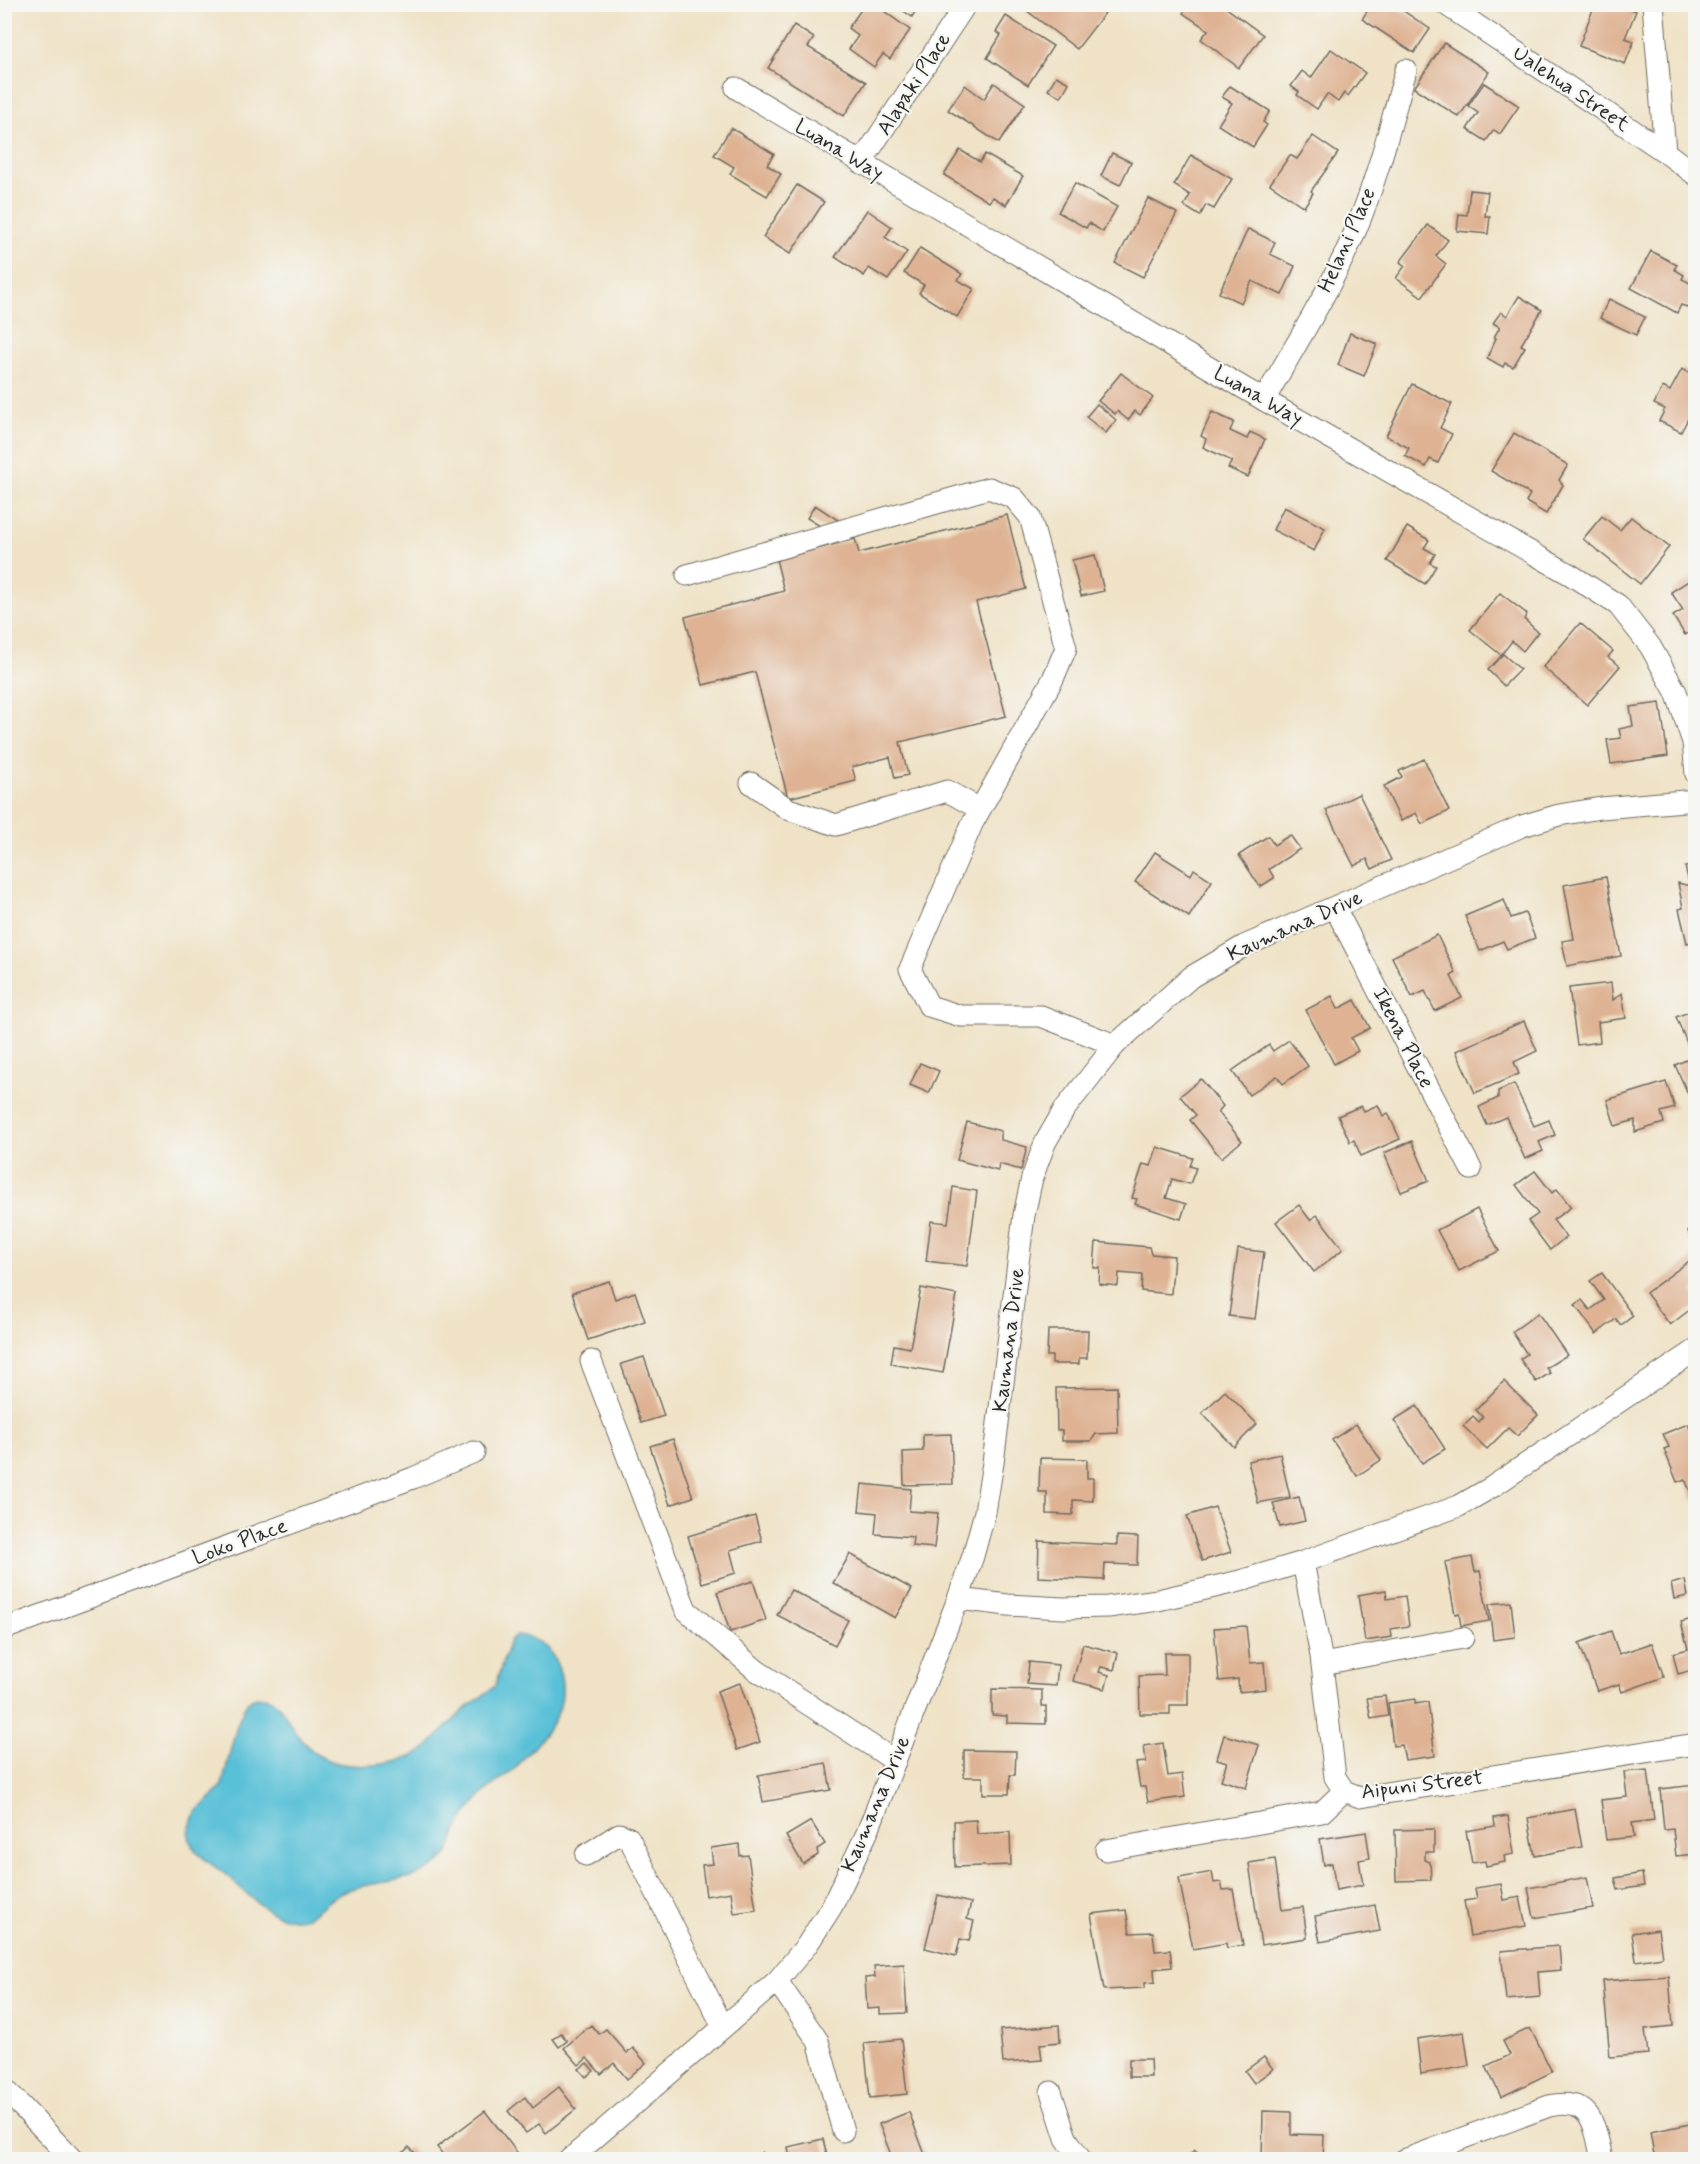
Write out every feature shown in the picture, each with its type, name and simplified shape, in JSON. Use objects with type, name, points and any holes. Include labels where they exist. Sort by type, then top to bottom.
[{"type":"street","name":"Alapaki Place","points":[[861,164],[966,4]]},
{"type":"street","name":"Ualehua Street","points":[[1446,4],[1665,152],[1695,175]]},
{"type":"street","points":[[1653,4],[1665,152]]},
{"type":"street","name":"Helani Place","points":[[1264,400],[1357,229],[1372,189],[1406,70]]},
{"type":"street","name":"Luana Way","points":[[736,88],[861,164],[1264,400],[1618,604],[1650,646],[1676,692],[1693,742],[1695,774]]},
{"type":"street","points":[[687,575],[989,488],[1014,498],[1030,517],[1066,648],[1053,679],[972,824],[910,969],[929,1006],[961,1016],[1041,1016],[1115,1045]]},
{"type":"street","points":[[751,783],[788,809],[836,825],[947,791],[980,809]]},
{"type":"street","name":"Kaumana Drive","points":[[569,2160],[777,1981],[807,1945],[832,1906],[867,1833],[958,1599],[976,1545],[990,1483],[1024,1215],[1032,1178],[1045,1143],[1064,1110],[1115,1045],[1191,977],[1244,946],[1522,826],[1560,815],[1601,808],[1695,800]]},
{"type":"street","name":"Ikena Place","points":[[1335,908],[1471,1169]]},
{"type":"street","points":[[958,1599],[1019,1606],[1108,1607],[1158,1600],[1240,1581],[1303,1562],[1459,1506],[1492,1487],[1695,1350]]},
{"type":"street","points":[[591,1361],[686,1610],[756,1670],[895,1761]]},
{"type":"street","name":"Loko Place","points":[[4,1629],[413,1478],[474,1452]]},
{"type":"street","name":"Aipuni Street","points":[[1303,1562],[1322,1664],[1335,1777],[1344,1791],[1360,1797],[1695,1744]]},
{"type":"street","points":[[1322,1664],[1464,1638]]},
{"type":"street","points":[[1106,1850],[1322,1812],[1344,1791]]},
{"type":"street","points":[[586,1855],[619,1834],[629,1839],[723,2027]]},
{"type":"street","points":[[777,1981],[818,2041],[843,2131]]},
{"type":"street","points":[[4,2088],[64,2157]]},
{"type":"street","points":[[1051,2092],[1066,2138],[1082,2160]]},
{"type":"street","points":[[1404,2160],[1549,2106],[1564,2104],[1578,2108],[1589,2116],[1596,2129],[1602,2160]]},
{"type":"water","points":[[518,1635],[538,1641],[552,1654],[561,1680],[561,1703],[552,1723],[518,1765],[487,1790],[466,1814],[448,1854],[436,1865],[415,1876],[344,1891],[314,1913],[301,1919],[294,1919],[283,1917],[265,1908],[195,1850],[189,1836],[192,1820],[197,1811],[222,1785],[240,1717],[251,1700],[261,1697],[273,1700],[282,1709],[306,1745],[321,1757],[332,1762],[359,1766],[400,1760],[423,1751],[464,1710],[495,1686],[510,1640]]},
{"type":"building","points":[[865,4],[874,4],[910,30],[890,59],[883,54],[874,67],[849,49],[858,36],[848,28]]},
{"type":"building","points":[[894,4],[920,4],[912,17]]},
{"type":"building","points":[[1018,4],[1093,4],[1105,13],[1077,49]]},
{"type":"building","points":[[1190,4],[1221,4],[1263,35],[1239,68],[1201,39],[1208,30],[1183,13]]},
{"type":"building","points":[[1372,4],[1393,4],[1430,29],[1414,53],[1362,19]]},
{"type":"building","points":[[1595,4],[1619,4],[1636,11],[1625,38],[1634,41],[1625,64],[1579,46]]},
{"type":"building","points":[[1006,16],[1053,46],[1028,85],[987,58],[1001,35],[996,32]]},
{"type":"building","points":[[794,25],[814,38],[808,47],[866,82],[844,116],[768,68]]},
{"type":"building","points":[[1444,43],[1489,72],[1459,117],[1414,88]]},
{"type":"building","points":[[1331,49],[1365,73],[1348,96],[1344,93],[1338,102],[1327,94],[1317,109],[1297,95],[1299,92],[1291,86],[1302,71],[1311,78]]},
{"type":"building","points":[[1056,76],[1069,83],[1061,97],[1048,90]]},
{"type":"building","points":[[994,83],[1025,104],[999,143],[948,110],[965,85],[984,99]]},
{"type":"building","points":[[1484,83],[1519,106],[1500,134],[1494,130],[1486,141],[1467,129],[1478,113],[1468,106]]},
{"type":"building","points":[[1230,86],[1270,111],[1263,122],[1267,125],[1253,147],[1218,125],[1232,103],[1222,97]]},
{"type":"building","points":[[731,128],[774,154],[767,165],[781,174],[767,196],[730,174],[734,167],[714,155]]},
{"type":"building","points":[[1313,136],[1338,153],[1311,191],[1313,193],[1304,207],[1270,184],[1290,155],[1297,159]]},
{"type":"building","points":[[960,150],[980,162],[985,154],[1023,176],[1006,205],[993,197],[989,202],[944,175]]},
{"type":"building","points":[[1112,153],[1131,162],[1120,185],[1101,176]]},
{"type":"building","points":[[1191,155],[1232,179],[1214,209],[1206,205],[1200,216],[1184,206],[1190,195],[1174,185]]},
{"type":"building","points":[[1075,183],[1117,207],[1103,232],[1089,223],[1086,228],[1058,212]]},
{"type":"building","points":[[797,185],[824,202],[790,254],[763,237]]},
{"type":"building","points":[[1470,190],[1488,192],[1485,216],[1490,216],[1488,234],[1457,231],[1459,214],[1467,215]]},
{"type":"building","points":[[1148,198],[1177,213],[1143,277],[1115,263]]},
{"type":"building","points":[[867,210],[892,227],[885,237],[907,252],[888,280],[869,268],[864,276],[835,257]]},
{"type":"building","points":[[1428,225],[1448,240],[1436,256],[1446,264],[1422,297],[1396,278],[1405,266],[1400,262]]},
{"type":"building","points":[[1248,229],[1275,242],[1270,254],[1295,266],[1282,295],[1252,281],[1241,303],[1219,293]]},
{"type":"building","points":[[920,248],[962,274],[958,280],[974,289],[957,317],[919,293],[924,285],[904,273]]},
{"type":"building","points":[[1651,251],[1677,265],[1674,269],[1684,275],[1682,279],[1696,286],[1696,291],[1687,307],[1681,305],[1677,313],[1631,288]]},
{"type":"building","points":[[1519,296],[1542,310],[1521,345],[1525,347],[1513,367],[1505,363],[1503,367],[1487,358],[1500,327],[1493,323],[1501,312],[1507,316]]},
{"type":"building","points":[[1609,299],[1645,317],[1636,335],[1600,318]]},
{"type":"building","points":[[1350,333],[1377,344],[1364,376],[1338,365]]},
{"type":"building","points":[[1682,369],[1696,376],[1696,403],[1681,432],[1659,421],[1665,409],[1654,404],[1663,387],[1670,391]]},
{"type":"building","points":[[1121,373],[1153,398],[1140,415],[1135,411],[1128,420],[1117,411],[1115,414],[1098,401]]},
{"type":"building","points":[[1412,384],[1452,404],[1440,428],[1452,434],[1438,463],[1430,459],[1426,467],[1405,456],[1409,448],[1386,436]]},
{"type":"building","points":[[1097,404],[1116,420],[1106,433],[1086,417]]},
{"type":"building","points":[[1212,412],[1234,422],[1230,431],[1247,439],[1250,432],[1265,439],[1248,477],[1228,468],[1232,461],[1203,447],[1206,439],[1201,436]]},
{"type":"building","points":[[1514,433],[1568,465],[1559,480],[1563,485],[1546,514],[1526,502],[1530,494],[1491,471]]},
{"type":"building","points":[[815,505],[841,522],[833,534],[807,518]]},
{"type":"building","points":[[1284,507],[1325,528],[1314,551],[1273,530]]},
{"type":"building","points":[[1007,515],[1026,589],[976,602],[1006,716],[900,742],[908,775],[895,778],[890,757],[852,767],[856,781],[788,798],[755,672],[703,685],[685,617],[784,591],[776,559],[855,539],[859,553]]},
{"type":"building","points":[[1602,516],[1620,530],[1631,517],[1669,547],[1640,584],[1583,539]]},
{"type":"building","points":[[1407,527],[1429,540],[1424,548],[1435,554],[1430,563],[1436,566],[1425,584],[1387,561]]},
{"type":"building","points":[[1095,555],[1104,591],[1081,596],[1072,560]]},
{"type":"building","points":[[1696,576],[1696,628],[1685,635],[1673,616],[1683,610],[1671,592]]},
{"type":"building","points":[[1500,593],[1527,614],[1524,619],[1538,632],[1523,651],[1512,641],[1501,655],[1470,630]]},
{"type":"building","points":[[1580,623],[1613,651],[1608,657],[1620,666],[1587,705],[1543,667]]},
{"type":"building","points":[[1503,654],[1520,669],[1504,686],[1488,670]]},
{"type":"building","points":[[1660,703],[1668,756],[1611,764],[1607,740],[1621,738],[1619,729],[1633,726],[1630,707]]},
{"type":"building","points":[[1424,759],[1449,811],[1422,824],[1416,813],[1401,821],[1384,786],[1402,777],[1399,771]]},
{"type":"building","points":[[1359,794],[1391,860],[1372,869],[1367,859],[1354,866],[1326,810]]},
{"type":"building","points":[[1290,835],[1300,849],[1269,869],[1274,878],[1260,887],[1239,855],[1268,836],[1274,845]]},
{"type":"building","points":[[1155,852],[1191,875],[1194,869],[1212,881],[1189,917],[1135,882]]},
{"type":"building","points":[[1696,865],[1696,941],[1687,943],[1679,909],[1683,908],[1678,883],[1690,886],[1685,867]]},
{"type":"building","points":[[1606,877],[1621,956],[1567,966],[1562,941],[1574,939],[1564,885]]},
{"type":"building","points":[[1504,900],[1511,918],[1525,913],[1535,938],[1507,949],[1503,941],[1480,951],[1465,916]]},
{"type":"building","points":[[1437,935],[1456,973],[1451,976],[1462,998],[1435,1011],[1425,991],[1412,997],[1392,957]]},
{"type":"building","points":[[1611,983],[1613,1000],[1622,993],[1626,1018],[1598,1022],[1600,1042],[1577,1045],[1569,988]]},
{"type":"building","points":[[1332,996],[1338,1009],[1355,1000],[1370,1028],[1351,1038],[1358,1051],[1334,1064],[1306,1010]]},
{"type":"building","points":[[1696,1009],[1696,1104],[1693,1105],[1675,1065],[1693,1057],[1676,1017]]},
{"type":"building","points":[[1524,1021],[1537,1051],[1514,1062],[1519,1074],[1475,1093],[1456,1051]]},
{"type":"building","points":[[1289,1040],[1308,1066],[1283,1084],[1277,1076],[1249,1095],[1232,1071],[1269,1045],[1273,1051]]},
{"type":"building","points":[[920,1063],[939,1071],[929,1093],[910,1085]]},
{"type":"building","points":[[1201,1079],[1223,1106],[1218,1112],[1242,1141],[1221,1158],[1190,1120],[1196,1115],[1180,1096]]},
{"type":"building","points":[[1666,1082],[1675,1108],[1661,1112],[1664,1123],[1635,1132],[1635,1120],[1615,1126],[1607,1100]]},
{"type":"building","points":[[1514,1084],[1534,1126],[1549,1120],[1555,1135],[1539,1142],[1543,1151],[1525,1159],[1506,1117],[1487,1125],[1479,1107],[1498,1098],[1498,1091]]},
{"type":"building","points":[[1378,1105],[1383,1116],[1388,1113],[1400,1139],[1361,1156],[1354,1140],[1350,1142],[1338,1116],[1361,1106],[1364,1111]]},
{"type":"building","points":[[967,1122],[1001,1131],[1001,1140],[1027,1147],[1021,1170],[999,1164],[998,1171],[957,1160]]},
{"type":"building","points":[[1412,1141],[1429,1181],[1401,1192],[1384,1153]]},
{"type":"building","points":[[1157,1147],[1193,1158],[1190,1166],[1196,1168],[1190,1184],[1172,1179],[1166,1198],[1186,1204],[1181,1219],[1135,1204],[1137,1199],[1132,1198],[1143,1164],[1151,1166]]},
{"type":"building","points":[[1535,1171],[1552,1193],[1557,1189],[1571,1207],[1553,1220],[1566,1237],[1550,1250],[1528,1221],[1538,1214],[1516,1185]]},
{"type":"building","points":[[953,1187],[977,1191],[967,1266],[926,1261],[931,1221],[948,1223]]},
{"type":"building","points":[[1299,1205],[1310,1220],[1317,1215],[1343,1249],[1314,1272],[1276,1222]]},
{"type":"building","points":[[1477,1209],[1499,1251],[1459,1271],[1437,1230]]},
{"type":"building","points":[[1696,1228],[1696,1251],[1695,1251],[1688,1231]]},
{"type":"building","points":[[1096,1242],[1149,1247],[1151,1254],[1174,1256],[1171,1294],[1141,1291],[1142,1275],[1119,1273],[1118,1286],[1099,1284],[1100,1268],[1094,1268]]},
{"type":"building","points":[[1238,1249],[1264,1252],[1255,1319],[1229,1316]]},
{"type":"building","points":[[1692,1259],[1696,1264],[1696,1290],[1692,1292],[1696,1296],[1696,1305],[1670,1325],[1646,1293]]},
{"type":"building","points":[[1602,1273],[1633,1316],[1621,1325],[1616,1319],[1596,1334],[1575,1305],[1582,1300],[1590,1310],[1604,1300],[1590,1281]]},
{"type":"building","points":[[609,1281],[615,1299],[635,1292],[645,1321],[588,1340],[572,1293]]},
{"type":"building","points":[[921,1288],[957,1295],[943,1373],[891,1364],[894,1345],[910,1348]]},
{"type":"building","points":[[1538,1313],[1567,1355],[1546,1368],[1550,1373],[1536,1382],[1520,1359],[1527,1354],[1512,1332]]},
{"type":"building","points":[[1048,1330],[1088,1330],[1087,1358],[1079,1358],[1079,1364],[1052,1364],[1052,1356],[1047,1356]]},
{"type":"building","points":[[644,1357],[664,1416],[641,1423],[621,1364]]},
{"type":"building","points":[[1504,1381],[1538,1415],[1517,1436],[1508,1428],[1487,1449],[1463,1426],[1473,1416],[1479,1422],[1483,1417],[1476,1410]]},
{"type":"building","points":[[1117,1387],[1118,1433],[1096,1434],[1091,1441],[1062,1441],[1062,1430],[1057,1430],[1056,1388]]},
{"type":"building","points":[[1225,1391],[1257,1424],[1234,1447],[1202,1413]]},
{"type":"building","points":[[1417,1406],[1445,1449],[1422,1463],[1394,1420]]},
{"type":"building","points":[[1356,1424],[1381,1460],[1357,1476],[1332,1440]]},
{"type":"building","points":[[1688,1424],[1696,1441],[1696,1500],[1694,1501],[1685,1479],[1677,1482],[1664,1449],[1669,1447],[1663,1434]]},
{"type":"building","points":[[951,1434],[953,1484],[904,1485],[903,1452],[923,1451],[923,1435]]},
{"type":"building","points":[[673,1439],[693,1497],[670,1505],[650,1446]]},
{"type":"building","points":[[1280,1454],[1290,1497],[1258,1503],[1248,1461]]},
{"type":"building","points":[[1040,1458],[1087,1459],[1087,1478],[1093,1478],[1093,1501],[1073,1500],[1073,1515],[1047,1514],[1047,1492],[1039,1492]]},
{"type":"building","points":[[862,1484],[911,1489],[909,1511],[938,1513],[934,1548],[912,1546],[913,1537],[875,1534],[877,1513],[859,1511]]},
{"type":"building","points":[[1299,1497],[1305,1521],[1280,1527],[1273,1503]]},
{"type":"building","points":[[1215,1507],[1231,1552],[1202,1561],[1187,1516]]},
{"type":"building","points":[[755,1516],[762,1541],[730,1550],[736,1573],[702,1583],[688,1536]]},
{"type":"building","points":[[1117,1536],[1138,1537],[1137,1565],[1105,1564],[1104,1580],[1038,1577],[1039,1541],[1117,1545]]},
{"type":"building","points":[[850,1554],[912,1589],[895,1618],[833,1583]]},
{"type":"building","points":[[1472,1557],[1475,1572],[1480,1571],[1489,1621],[1461,1626],[1459,1613],[1455,1614],[1445,1562]]},
{"type":"building","points":[[1685,1580],[1688,1596],[1674,1599],[1671,1584]]},
{"type":"building","points":[[753,1581],[766,1620],[730,1632],[717,1592]]},
{"type":"building","points":[[791,1590],[848,1620],[835,1645],[777,1615]]},
{"type":"building","points":[[1386,1590],[1387,1599],[1405,1596],[1409,1626],[1391,1629],[1392,1637],[1365,1641],[1358,1595]]},
{"type":"building","points":[[1511,1602],[1515,1637],[1493,1640],[1489,1604]]},
{"type":"building","points":[[1696,1618],[1696,1669],[1678,1674],[1673,1653],[1688,1649],[1681,1622]]},
{"type":"building","points":[[1246,1626],[1250,1663],[1264,1662],[1266,1689],[1239,1692],[1238,1679],[1219,1681],[1214,1628]]},
{"type":"building","points":[[1611,1631],[1619,1654],[1652,1643],[1664,1677],[1622,1692],[1619,1684],[1597,1691],[1579,1643]]},
{"type":"building","points":[[1083,1644],[1118,1653],[1114,1670],[1101,1667],[1099,1672],[1109,1675],[1105,1689],[1073,1681]]},
{"type":"building","points":[[1164,1653],[1188,1653],[1188,1705],[1170,1705],[1170,1714],[1140,1714],[1139,1676],[1165,1675]]},
{"type":"building","points":[[1029,1662],[1058,1665],[1056,1686],[1027,1684]]},
{"type":"building","points":[[740,1683],[760,1742],[737,1750],[717,1691]]},
{"type":"building","points":[[992,1689],[1042,1690],[1042,1706],[1046,1706],[1046,1724],[1007,1723],[1007,1716],[992,1715]]},
{"type":"building","points":[[1385,1696],[1388,1716],[1371,1719],[1367,1698]]},
{"type":"building","points":[[1415,1699],[1415,1704],[1428,1702],[1435,1756],[1405,1760],[1402,1745],[1393,1746],[1388,1703]]},
{"type":"building","points":[[1224,1735],[1259,1745],[1246,1788],[1221,1780],[1227,1762],[1217,1759]]},
{"type":"building","points":[[1163,1743],[1168,1776],[1182,1774],[1185,1797],[1148,1802],[1145,1787],[1140,1787],[1136,1763],[1146,1762],[1144,1746]]},
{"type":"building","points":[[964,1750],[1016,1751],[1015,1775],[1010,1775],[1009,1794],[983,1794],[983,1777],[964,1777]]},
{"type":"building","points":[[826,1763],[831,1790],[763,1802],[758,1775]]},
{"type":"building","points":[[1648,1770],[1654,1820],[1632,1823],[1634,1837],[1606,1840],[1601,1800],[1627,1797],[1624,1772]]},
{"type":"building","points":[[1696,1785],[1696,1854],[1676,1856],[1673,1829],[1664,1830],[1660,1789]]},
{"type":"building","points":[[1575,1809],[1582,1847],[1535,1856],[1528,1818]]},
{"type":"building","points":[[1508,1816],[1514,1854],[1504,1856],[1505,1862],[1486,1866],[1485,1861],[1472,1863],[1466,1831],[1495,1826],[1494,1818]]},
{"type":"building","points":[[976,1820],[977,1834],[1010,1832],[1011,1865],[955,1867],[954,1821]]},
{"type":"building","points":[[811,1821],[825,1844],[817,1849],[818,1855],[803,1864],[786,1836]]},
{"type":"building","points":[[1434,1829],[1434,1852],[1425,1852],[1425,1860],[1430,1862],[1431,1880],[1396,1881],[1395,1830]]},
{"type":"building","points":[[1366,1832],[1370,1858],[1359,1860],[1363,1885],[1336,1890],[1332,1863],[1324,1865],[1320,1839]]},
{"type":"building","points":[[739,1844],[740,1856],[748,1855],[756,1910],[734,1913],[731,1892],[706,1896],[702,1865],[713,1864],[711,1848]]},
{"type":"building","points":[[1275,1859],[1282,1910],[1303,1907],[1307,1938],[1261,1945],[1249,1863]]},
{"type":"building","points":[[1212,1872],[1214,1883],[1221,1882],[1223,1890],[1233,1889],[1243,1945],[1227,1948],[1226,1943],[1193,1949],[1179,1878]]},
{"type":"building","points":[[1642,1873],[1644,1886],[1618,1890],[1615,1878]]},
{"type":"building","points":[[1587,1877],[1593,1908],[1534,1918],[1528,1888]]},
{"type":"building","points":[[1501,1884],[1504,1900],[1520,1897],[1526,1926],[1470,1936],[1464,1901],[1477,1899],[1475,1888]]},
{"type":"building","points":[[938,1895],[971,1903],[967,1919],[974,1921],[969,1941],[960,1939],[956,1956],[925,1948]]},
{"type":"building","points":[[1375,1905],[1380,1931],[1320,1942],[1315,1916]]},
{"type":"building","points":[[1126,1910],[1130,1933],[1153,1932],[1155,1951],[1170,1950],[1172,1967],[1154,1969],[1155,1982],[1145,1983],[1145,1988],[1104,1990],[1091,1914]]},
{"type":"building","points":[[1658,1929],[1662,1957],[1636,1961],[1632,1933]]},
{"type":"building","points":[[1559,1946],[1561,1970],[1538,1972],[1540,1997],[1506,2000],[1501,1951]]},
{"type":"building","points":[[904,1964],[907,2013],[880,2014],[880,2008],[867,2009],[865,1978],[875,1977],[874,1966]]},
{"type":"building","points":[[1669,1976],[1673,2026],[1645,2029],[1648,2054],[1610,2057],[1603,1981]]},
{"type":"building","points":[[591,2025],[599,2034],[606,2029],[627,2053],[633,2048],[646,2063],[627,2079],[614,2063],[601,2074],[587,2058],[579,2065],[564,2048]]},
{"type":"building","points":[[1059,2025],[1060,2042],[1040,2044],[1042,2060],[1003,2063],[1000,2030]]},
{"type":"building","points":[[1530,2028],[1552,2072],[1501,2097],[1486,2066],[1510,2055],[1503,2041]]},
{"type":"building","points":[[1464,2032],[1469,2066],[1421,2074],[1417,2039]]},
{"type":"building","points":[[561,2033],[567,2041],[559,2047],[553,2039]]},
{"type":"building","points":[[901,2039],[907,2094],[870,2098],[864,2043]]},
{"type":"building","points":[[1264,2057],[1273,2069],[1254,2083],[1245,2071]]},
{"type":"building","points":[[1129,2059],[1150,2059],[1151,2077],[1129,2077]]},
{"type":"building","points":[[587,2063],[594,2071],[586,2077],[579,2069]]},
{"type":"building","points":[[559,2087],[576,2109],[546,2133],[539,2124],[526,2133],[508,2111],[525,2097],[533,2108]]},
{"type":"building","points":[[485,2111],[523,2160],[470,2160],[469,2158],[447,2160],[437,2147]]},
{"type":"building","points":[[1263,2111],[1291,2112],[1291,2134],[1324,2135],[1323,2160],[1262,2160]]},
{"type":"building","points":[[909,2112],[927,2160],[893,2160],[879,2124]]},
{"type":"building","points":[[1695,2123],[1696,2160],[1655,2160],[1650,2132]]},
{"type":"building","points":[[823,2139],[828,2160],[790,2160],[788,2147]]},
{"type":"building","points":[[409,2147],[422,2160],[395,2160]]},
{"type":"building","points":[[1194,2150],[1204,2160],[1185,2160]]},
{"type":"building","points":[[762,2152],[767,2160],[751,2160]]}]
